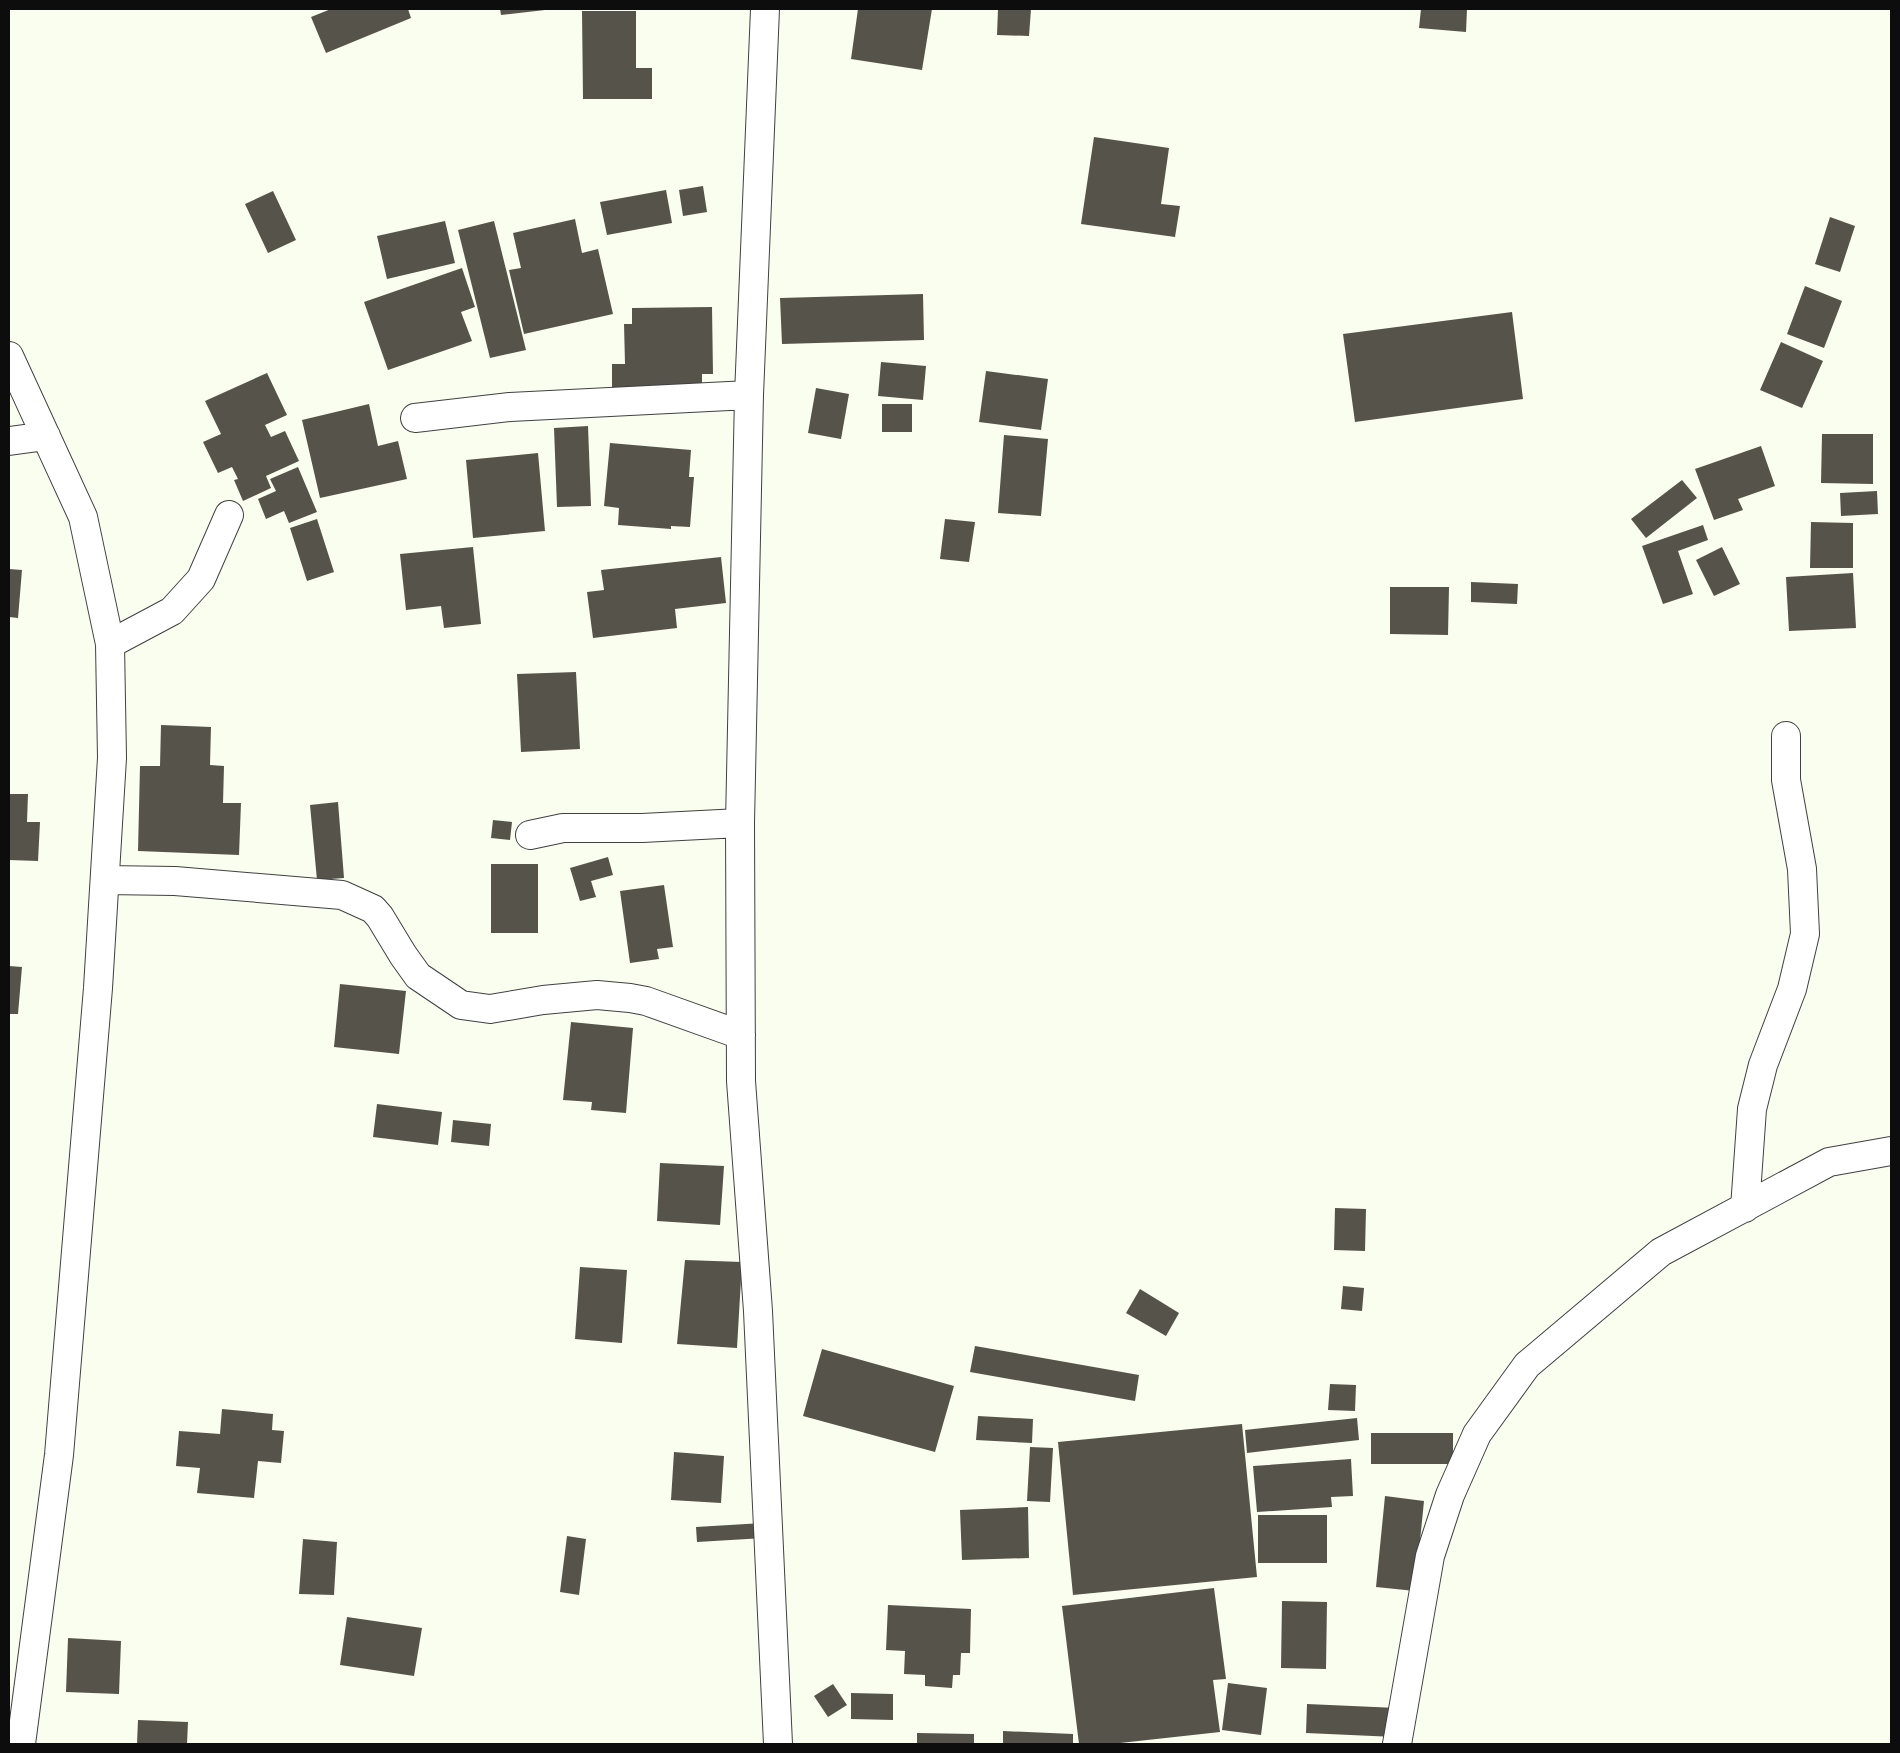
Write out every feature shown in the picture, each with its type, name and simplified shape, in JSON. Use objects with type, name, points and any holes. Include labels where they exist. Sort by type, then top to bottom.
[{"type":"street","points":[[765,9],[749,395],[740,823],[741,1081],[758,1311],[778,1744]]},
{"type":"street","points":[[9,356],[83,517],[110,644],[112,758],[98,988],[59,1456],[21,1744]]},
{"type":"street","points":[[415,418],[520,406],[749,395]]},
{"type":"street","points":[[9,441],[46,436]]},
{"type":"street","points":[[110,644],[172,611],[201,579],[229,515]]},
{"type":"street","points":[[1745,1208],[1752,1109],[1763,1065],[1792,989],[1805,934],[1802,869],[1786,780],[1786,736]]},
{"type":"street","points":[[530,835],[544,830],[562,828],[642,828],[740,823]]},
{"type":"street","points":[[105,880],[176,881],[342,895],[373,909],[418,976],[461,1005],[490,1010],[543,1000],[597,995],[630,998],[646,1001],[741,1036]]},
{"type":"street","points":[[1397,1744],[1430,1556],[1450,1495],[1477,1434],[1527,1366],[1661,1252],[1828,1162],[1891,1151]]},
{"type":"building","points":[[331,9],[408,9],[411,18],[326,53],[311,17]]},
{"type":"building","points":[[500,9],[545,9],[545,10],[501,15]]},
{"type":"building","points":[[858,9],[932,9],[922,70],[851,59]]},
{"type":"building","points":[[998,9],[1031,9],[1029,36],[997,35]]},
{"type":"building","points":[[1421,9],[1467,9],[1466,32],[1419,28]]},
{"type":"building","points":[[582,11],[636,11],[636,68],[652,68],[652,99],[583,99]]},
{"type":"building","points":[[1094,137],[1169,148],[1161,204],[1180,206],[1175,237],[1081,224]]},
{"type":"building","points":[[703,186],[707,212],[683,216],[679,190]]},
{"type":"building","points":[[666,190],[672,223],[607,235],[600,202]]},
{"type":"building","points":[[273,191],[296,240],[268,253],[245,204]]},
{"type":"building","points":[[1830,217],[1855,226],[1840,272],[1815,264]]},
{"type":"building","points":[[575,219],[582,253],[598,249],[613,314],[524,334],[509,270],[521,268],[513,233]]},
{"type":"building","points":[[445,221],[455,263],[387,279],[377,236]]},
{"type":"building","points":[[494,221],[526,350],[490,358],[458,230]]},
{"type":"building","points":[[462,268],[475,307],[461,312],[472,341],[388,370],[364,302]]},
{"type":"building","points":[[1805,286],[1842,301],[1824,348],[1787,334]]},
{"type":"building","points":[[923,294],[924,340],[782,344],[780,298]]},
{"type":"building","points":[[712,307],[713,374],[702,374],[702,394],[612,394],[612,364],[625,364],[624,324],[632,324],[632,308]]},
{"type":"building","points":[[1512,312],[1523,399],[1355,422],[1343,334]]},
{"type":"building","points":[[1781,342],[1823,361],[1802,408],[1760,390]]},
{"type":"building","points":[[881,362],[926,366],[923,400],[878,396]]},
{"type":"building","points":[[986,371],[1048,379],[1041,430],[979,422]]},
{"type":"building","points":[[267,373],[287,415],[265,425],[271,437],[285,431],[299,461],[266,476],[271,488],[243,501],[234,480],[238,479],[232,467],[218,473],[203,442],[221,434],[205,401]]},
{"type":"building","points":[[816,388],[849,394],[841,439],[808,433]]},
{"type":"building","points":[[369,404],[378,446],[398,441],[407,479],[320,498],[302,420]]},
{"type":"building","points":[[882,404],[912,404],[912,432],[882,432]]},
{"type":"building","points":[[588,426],[591,506],[557,507],[554,428]]},
{"type":"building","points":[[1822,434],[1873,434],[1873,484],[1821,483]]},
{"type":"building","points":[[1004,435],[1048,439],[1041,516],[998,513]]},
{"type":"building","points":[[610,443],[691,450],[689,477],[694,477],[690,527],[671,526],[671,529],[618,525],[619,508],[604,506]]},
{"type":"building","points":[[1761,446],[1775,486],[1738,499],[1743,510],[1714,520],[1695,469]]},
{"type":"building","points":[[538,453],[545,531],[473,538],[466,460]]},
{"type":"building","points":[[298,467],[317,512],[289,523],[284,511],[266,519],[258,499],[276,491],[270,479]]},
{"type":"building","points":[[1682,480],[1697,498],[1646,538],[1631,519]]},
{"type":"building","points":[[1877,491],[1878,514],[1841,516],[1840,493]]},
{"type":"building","points":[[317,519],[334,572],[307,581],[290,528]]},
{"type":"building","points":[[945,519],[975,522],[969,562],[940,559]]},
{"type":"building","points":[[1811,522],[1853,523],[1853,568],[1810,568]]},
{"type":"building","points":[[1703,525],[1708,540],[1678,551],[1693,594],[1663,604],[1642,546]]},
{"type":"building","points":[[473,547],[481,624],[444,628],[441,606],[406,610],[400,554]]},
{"type":"building","points":[[1722,547],[1740,584],[1714,596],[1696,560]]},
{"type":"building","points":[[721,557],[726,603],[675,609],[677,628],[593,638],[587,592],[604,590],[601,570]]},
{"type":"building","points":[[9,569],[22,570],[18,618],[9,617]]},
{"type":"building","points":[[1853,573],[1856,628],[1789,631],[1786,577]]},
{"type":"building","points":[[1471,582],[1518,584],[1517,604],[1471,602]]},
{"type":"building","points":[[1390,587],[1449,587],[1448,635],[1390,634]]},
{"type":"building","points":[[576,672],[580,749],[521,752],[517,674]]},
{"type":"building","points":[[161,725],[211,727],[210,765],[224,766],[223,803],[241,803],[239,855],[138,851],[140,766],[160,766]]},
{"type":"building","points":[[9,794],[28,794],[27,822],[40,822],[38,861],[9,860]]},
{"type":"building","points":[[338,802],[344,878],[317,880],[310,805]]},
{"type":"building","points":[[493,820],[512,822],[510,840],[491,838]]},
{"type":"building","points":[[608,857],[613,875],[591,881],[596,897],[580,901],[570,868]]},
{"type":"building","points":[[491,864],[538,864],[538,933],[491,933]]},
{"type":"building","points":[[664,885],[673,947],[657,949],[659,959],[630,963],[620,891]]},
{"type":"building","points":[[9,966],[22,967],[18,1014],[9,1014]]},
{"type":"building","points":[[340,984],[406,991],[399,1054],[334,1047]]},
{"type":"building","points":[[571,1022],[633,1028],[626,1113],[591,1110],[592,1102],[563,1100]]},
{"type":"building","points":[[377,1104],[442,1112],[438,1145],[373,1137]]},
{"type":"building","points":[[453,1120],[491,1124],[489,1146],[451,1142]]},
{"type":"building","points":[[660,1163],[724,1166],[720,1225],[657,1221]]},
{"type":"building","points":[[1335,1208],[1366,1209],[1365,1251],[1334,1250]]},
{"type":"building","points":[[685,1260],[742,1262],[737,1348],[677,1344]]},
{"type":"building","points":[[580,1267],[627,1270],[622,1343],[575,1339]]},
{"type":"building","points":[[1343,1286],[1364,1288],[1362,1311],[1341,1309]]},
{"type":"building","points":[[1140,1289],[1179,1313],[1166,1336],[1126,1313]]},
{"type":"building","points":[[975,1346],[1139,1375],[1135,1401],[970,1372]]},
{"type":"building","points":[[822,1349],[954,1386],[935,1452],[803,1416]]},
{"type":"building","points":[[1330,1384],[1356,1385],[1355,1411],[1328,1410]]},
{"type":"building","points":[[222,1409],[273,1414],[272,1430],[284,1431],[281,1463],[258,1461],[254,1498],[197,1493],[200,1468],[176,1466],[179,1431],[220,1434]]},
{"type":"building","points":[[978,1416],[1033,1419],[1032,1443],[976,1440]]},
{"type":"building","points":[[1357,1418],[1359,1440],[1247,1453],[1245,1430]]},
{"type":"building","points":[[1242,1424],[1257,1577],[1073,1595],[1058,1442]]},
{"type":"building","points":[[1371,1433],[1453,1433],[1453,1464],[1371,1464]]},
{"type":"building","points":[[1030,1447],[1053,1448],[1050,1502],[1027,1501]]},
{"type":"building","points":[[674,1452],[724,1456],[721,1503],[671,1500]]},
{"type":"building","points":[[1351,1459],[1353,1496],[1331,1497],[1332,1507],[1257,1512],[1253,1466]]},
{"type":"building","points":[[1385,1496],[1424,1501],[1415,1591],[1376,1587]]},
{"type":"building","points":[[1028,1507],[1029,1558],[962,1560],[960,1510]]},
{"type":"building","points":[[1258,1515],[1327,1515],[1327,1563],[1258,1563]]},
{"type":"building","points":[[763,1523],[764,1538],[697,1542],[696,1527]]},
{"type":"building","points":[[567,1536],[586,1539],[579,1595],[560,1592]]},
{"type":"building","points":[[303,1539],[337,1542],[334,1595],[299,1594]]},
{"type":"building","points":[[1214,1588],[1226,1679],[1213,1680],[1220,1732],[1111,1744],[1079,1744],[1062,1606]]},
{"type":"building","points":[[1282,1601],[1327,1602],[1326,1669],[1281,1668]]},
{"type":"building","points":[[888,1605],[971,1609],[970,1653],[961,1653],[960,1675],[953,1675],[952,1688],[925,1686],[925,1675],[904,1674],[905,1651],[886,1650]]},
{"type":"building","points":[[347,1617],[422,1628],[414,1676],[340,1665]]},
{"type":"building","points":[[68,1638],[121,1641],[119,1694],[66,1692]]},
{"type":"building","points":[[1228,1683],[1267,1688],[1261,1735],[1222,1730]]},
{"type":"building","points":[[833,1684],[847,1705],[828,1717],[814,1696]]},
{"type":"building","points":[[851,1693],[893,1694],[893,1720],[851,1719]]},
{"type":"building","points":[[1307,1704],[1397,1708],[1395,1737],[1306,1733]]},
{"type":"building","points":[[138,1720],[188,1722],[187,1744],[137,1744]]},
{"type":"building","points":[[1003,1731],[1073,1734],[1073,1744],[1003,1744]]},
{"type":"building","points":[[917,1733],[974,1734],[974,1744],[917,1744]]}]
